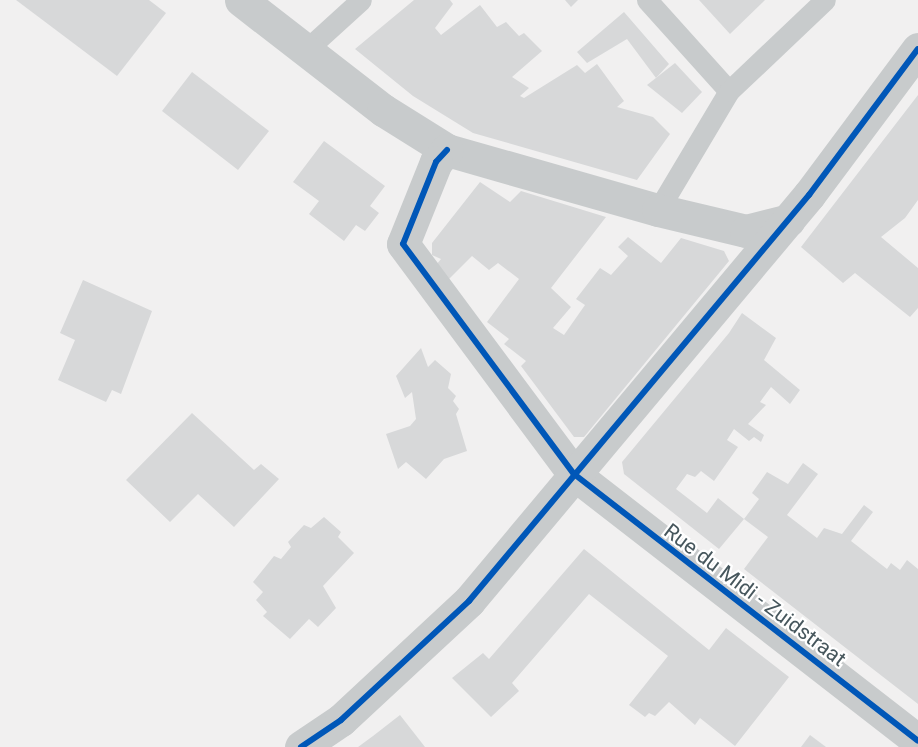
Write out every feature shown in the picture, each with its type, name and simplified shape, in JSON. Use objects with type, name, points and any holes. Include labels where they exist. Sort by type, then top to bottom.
[{"type":"street","points":[[241,0],[383,110],[447,150],[657,210],[746,231],[789,220]]},
{"type":"street","points":[[301,747],[341,720],[469,601],[789,220],[918,49]]},
{"type":"street","name":"Rue du Midi - Zuidstraat","points":[[447,150],[436,162],[403,244],[574,474],[918,741]]},
{"type":"lane","points":[[306,50],[361,0]]},
{"type":"lane","points":[[647,0],[729,91]]},
{"type":"lane","points":[[657,210],[729,91],[825,0]]},
{"type":"building","points":[[16,0],[149,0],[166,13],[117,76]]},
{"type":"building","points":[[414,0],[450,0],[453,4],[435,28],[441,35],[480,5],[497,27],[506,22],[519,36],[524,33],[542,51],[512,77],[529,88],[520,96],[524,98],[577,65],[585,73],[597,64],[624,101],[617,107],[653,117],[670,134],[637,180],[473,133],[413,96],[355,49]]},
{"type":"building","points":[[565,0],[578,0],[571,7]]},
{"type":"building","points":[[699,0],[765,0],[730,34]]},
{"type":"building","points":[[624,12],[669,64],[656,78],[627,39],[587,63],[577,52]]},
{"type":"building","points":[[675,63],[702,92],[682,113],[647,85]]},
{"type":"building","points":[[192,72],[269,131],[238,170],[162,111]]},
{"type":"building","points":[[918,95],[918,200],[905,218],[881,237],[918,268],[918,308],[910,317],[855,273],[843,283],[801,247]]},
{"type":"building","points":[[324,141],[385,186],[370,206],[379,213],[365,231],[356,225],[344,241],[309,214],[319,201],[293,182]]},
{"type":"building","points":[[480,182],[510,202],[521,191],[606,217],[551,288],[571,307],[553,328],[564,335],[585,305],[576,299],[600,268],[611,275],[628,256],[618,247],[628,237],[661,263],[681,238],[724,251],[729,261],[584,437],[574,437],[521,366],[526,361],[504,344],[509,339],[487,322],[519,279],[498,263],[489,270],[472,256],[448,280],[436,265],[441,259],[432,255],[432,243]]},
{"type":"building","points":[[83,280],[152,311],[121,394],[112,390],[106,402],[58,380],[75,340],[60,333]]},
{"type":"building","points":[[742,313],[776,338],[764,360],[800,390],[790,404],[771,387],[760,402],[766,405],[748,424],[764,435],[761,442],[754,437],[749,441],[734,429],[727,440],[738,447],[714,481],[701,471],[695,477],[687,474],[676,489],[707,513],[718,498],[744,519],[719,549],[624,474],[622,462],[729,333]]},
{"type":"building","points":[[421,348],[428,367],[435,360],[451,374],[448,388],[456,396],[453,401],[459,409],[456,414],[467,451],[444,459],[426,479],[406,462],[398,469],[386,434],[410,426],[416,419],[412,392],[405,398],[396,376]]},
{"type":"building","points":[[192,413],[254,470],[261,464],[279,479],[234,527],[198,494],[170,522],[126,480]]},
{"type":"building","points":[[803,463],[818,474],[787,515],[817,538],[824,528],[842,534],[864,505],[873,512],[851,541],[887,569],[891,563],[900,570],[907,560],[918,569],[918,704],[744,569],[768,537],[744,519],[759,499],[752,493],[767,472],[788,484]]},
{"type":"building","points":[[324,517],[341,532],[338,537],[354,553],[323,586],[336,608],[318,627],[309,619],[290,639],[263,616],[267,612],[256,600],[263,592],[253,582],[274,556],[281,559],[291,547],[288,542],[304,525],[311,528]]},
{"type":"building","points":[[584,549],[709,650],[726,628],[789,677],[735,746],[700,718],[695,725],[669,702],[655,716],[649,713],[645,717],[629,705],[668,656],[589,594],[512,683],[519,691],[491,717],[452,678],[483,653],[489,659]]},
{"type":"building","points":[[400,715],[425,747],[358,747],[373,736]]},
{"type":"building","points":[[810,735],[826,747],[801,747]]},
{"type":"cycle path","points":[[301,747],[341,720],[469,601],[809,195],[918,49]]},
{"type":"cycle path","points":[[447,150],[436,162],[403,244],[574,474],[918,741]]}]
